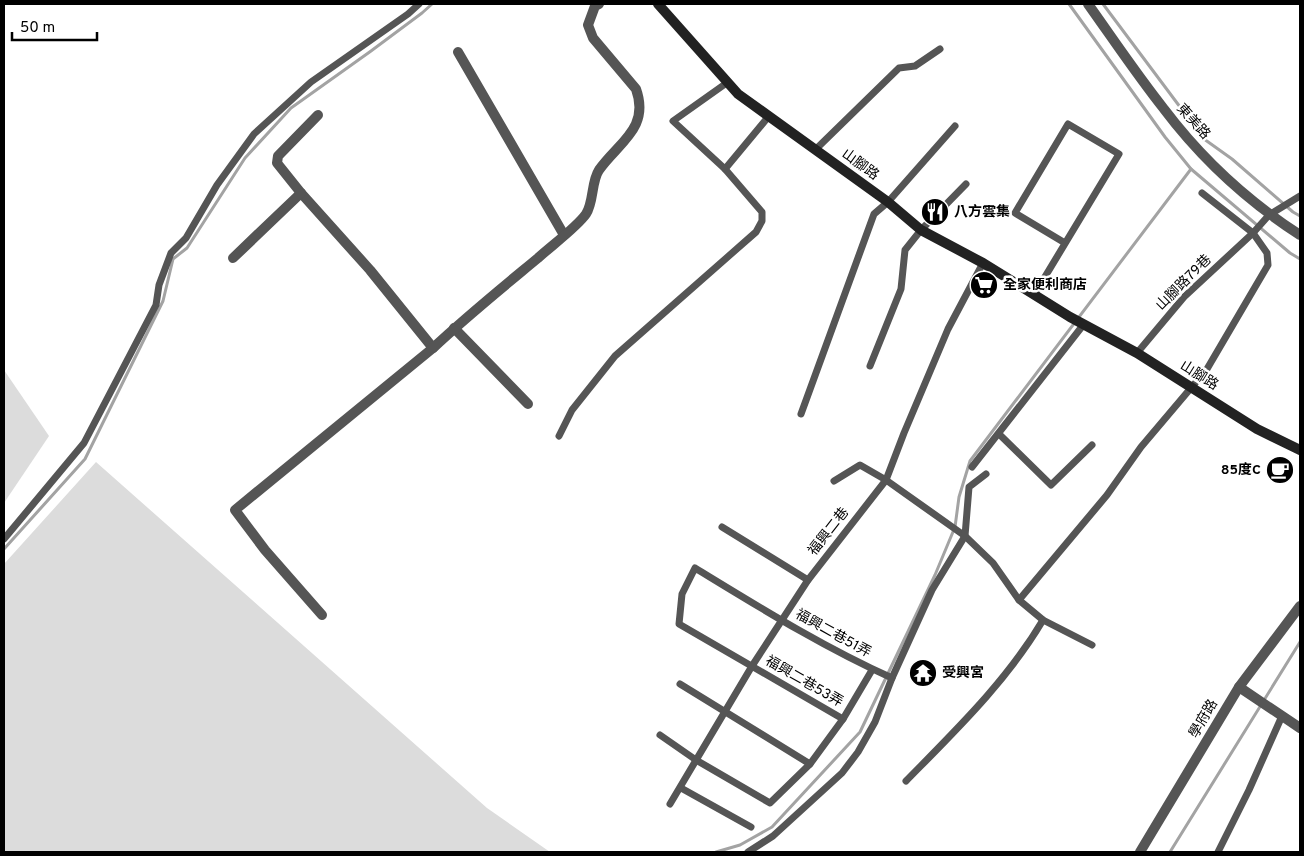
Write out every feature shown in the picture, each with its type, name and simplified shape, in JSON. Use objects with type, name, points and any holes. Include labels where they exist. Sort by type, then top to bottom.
[{"type":"main road","name":"山腳路","points":[[658,4],[738,94],[888,202],[921,230],[983,263],[1034,295],[1137,353],[1257,429],[1300,450]]},
{"type":"street","points":[[322,615],[265,550],[235,510],[433,348],[564,235],[586,213],[598,172],[638,124],[639,99],[636,89],[593,38],[588,25],[595,6],[599,4]]},
{"type":"street","name":"東美路","points":[[1088,4],[1164,109],[1188,138],[1215,166],[1269,215],[1300,235]]},
{"type":"street","points":[[458,52],[564,235]]},
{"type":"street","points":[[318,115],[278,156],[277,163],[301,193],[370,270],[433,348]]},
{"type":"street","points":[[234,258],[301,193]]},
{"type":"street","points":[[454,328],[528,404]]},
{"type":"street","name":"學府路","points":[[1140,852],[1238,687],[1300,606]]},
{"type":"street","points":[[1238,687],[1300,728]]},
{"type":"lane","points":[[4,539],[84,443],[156,305],[158,286],[171,253],[186,238],[217,185],[254,134],[311,82],[408,14],[419,4]]},
{"type":"lane","points":[[815,150],[899,68],[914,66],[940,49]]},
{"type":"lane","points":[[559,436],[572,410],[615,356],[756,232],[762,221],[762,212],[725,169],[672,121],[728,82]]},
{"type":"lane","points":[[725,169],[769,116]]},
{"type":"lane","points":[[1034,295],[1119,154],[1068,124],[1015,213],[1065,243]]},
{"type":"lane","points":[[801,414],[874,214],[888,202],[955,126]]},
{"type":"lane","points":[[870,366],[901,289],[905,250],[921,230],[966,184]]},
{"type":"lane","points":[[1019,600],[1107,495],[1141,447],[1207,369],[1268,265],[1267,253],[1253,233],[1202,194]]},
{"type":"lane","points":[[1269,215],[1300,196]]},
{"type":"lane","name":"山腳路79巷","points":[[1137,353],[1184,297],[1253,233],[1269,215]]},
{"type":"lane","name":"福興二巷","points":[[670,804],[752,666],[808,580],[886,480],[948,329],[983,263]]},
{"type":"lane","points":[[972,466],[1084,324]]},
{"type":"lane","points":[[999,434],[1051,485],[1092,445]]},
{"type":"lane","points":[[834,481],[860,465],[886,480],[965,536],[993,563],[1019,600],[1043,620],[1092,645]]},
{"type":"lane","points":[[748,852],[772,836],[842,773],[858,752],[876,722],[892,678],[932,590],[965,536],[969,487],[986,474]]},
{"type":"lane","points":[[722,527],[808,580]]},
{"type":"lane","name":"福興二巷51弄","points":[[682,594],[695,568],[783,621],[872,670],[892,678]]},
{"type":"lane","name":"福興二巷53弄","points":[[682,594],[679,624],[844,719]]},
{"type":"lane","points":[[906,781],[970,715],[1026,647],[1043,620]]},
{"type":"lane","points":[[660,735],[696,760],[770,802],[810,764],[844,719],[872,670]]},
{"type":"lane","points":[[680,684],[810,764]]},
{"type":"lane","points":[[1218,852],[1249,790],[1282,716]]},
{"type":"lane","points":[[681,788],[751,827]]},
{"type":"shaded area","points":[[4,370],[49,436],[4,503]]},
{"type":"shaded area","points":[[96,462],[487,808],[550,852],[4,852],[4,564]]},
{"type":"waterway","points":[[4,549],[85,459],[163,301],[173,259],[187,248],[245,158],[291,108],[371,51],[432,4]]},
{"type":"waterway","points":[[1069,4],[1165,137],[1191,169],[1290,253],[1300,259]]},
{"type":"waterway","points":[[1103,4],[1204,139],[1232,159],[1300,216]]},
{"type":"waterway","points":[[716,852],[740,845],[772,827],[860,732],[935,575],[955,527],[959,497],[970,461],[1191,169]]},
{"type":"waterway","points":[[1170,852],[1300,642]]},
{"type":"place","name":"八方雲集","points":[[935,212]]},
{"type":"place","name":"全家便利商店","points":[[984,285]]},
{"type":"place","name":"85度C","points":[[1280,470]]},
{"type":"place","name":"受興宮","points":[[923,673]]}]
